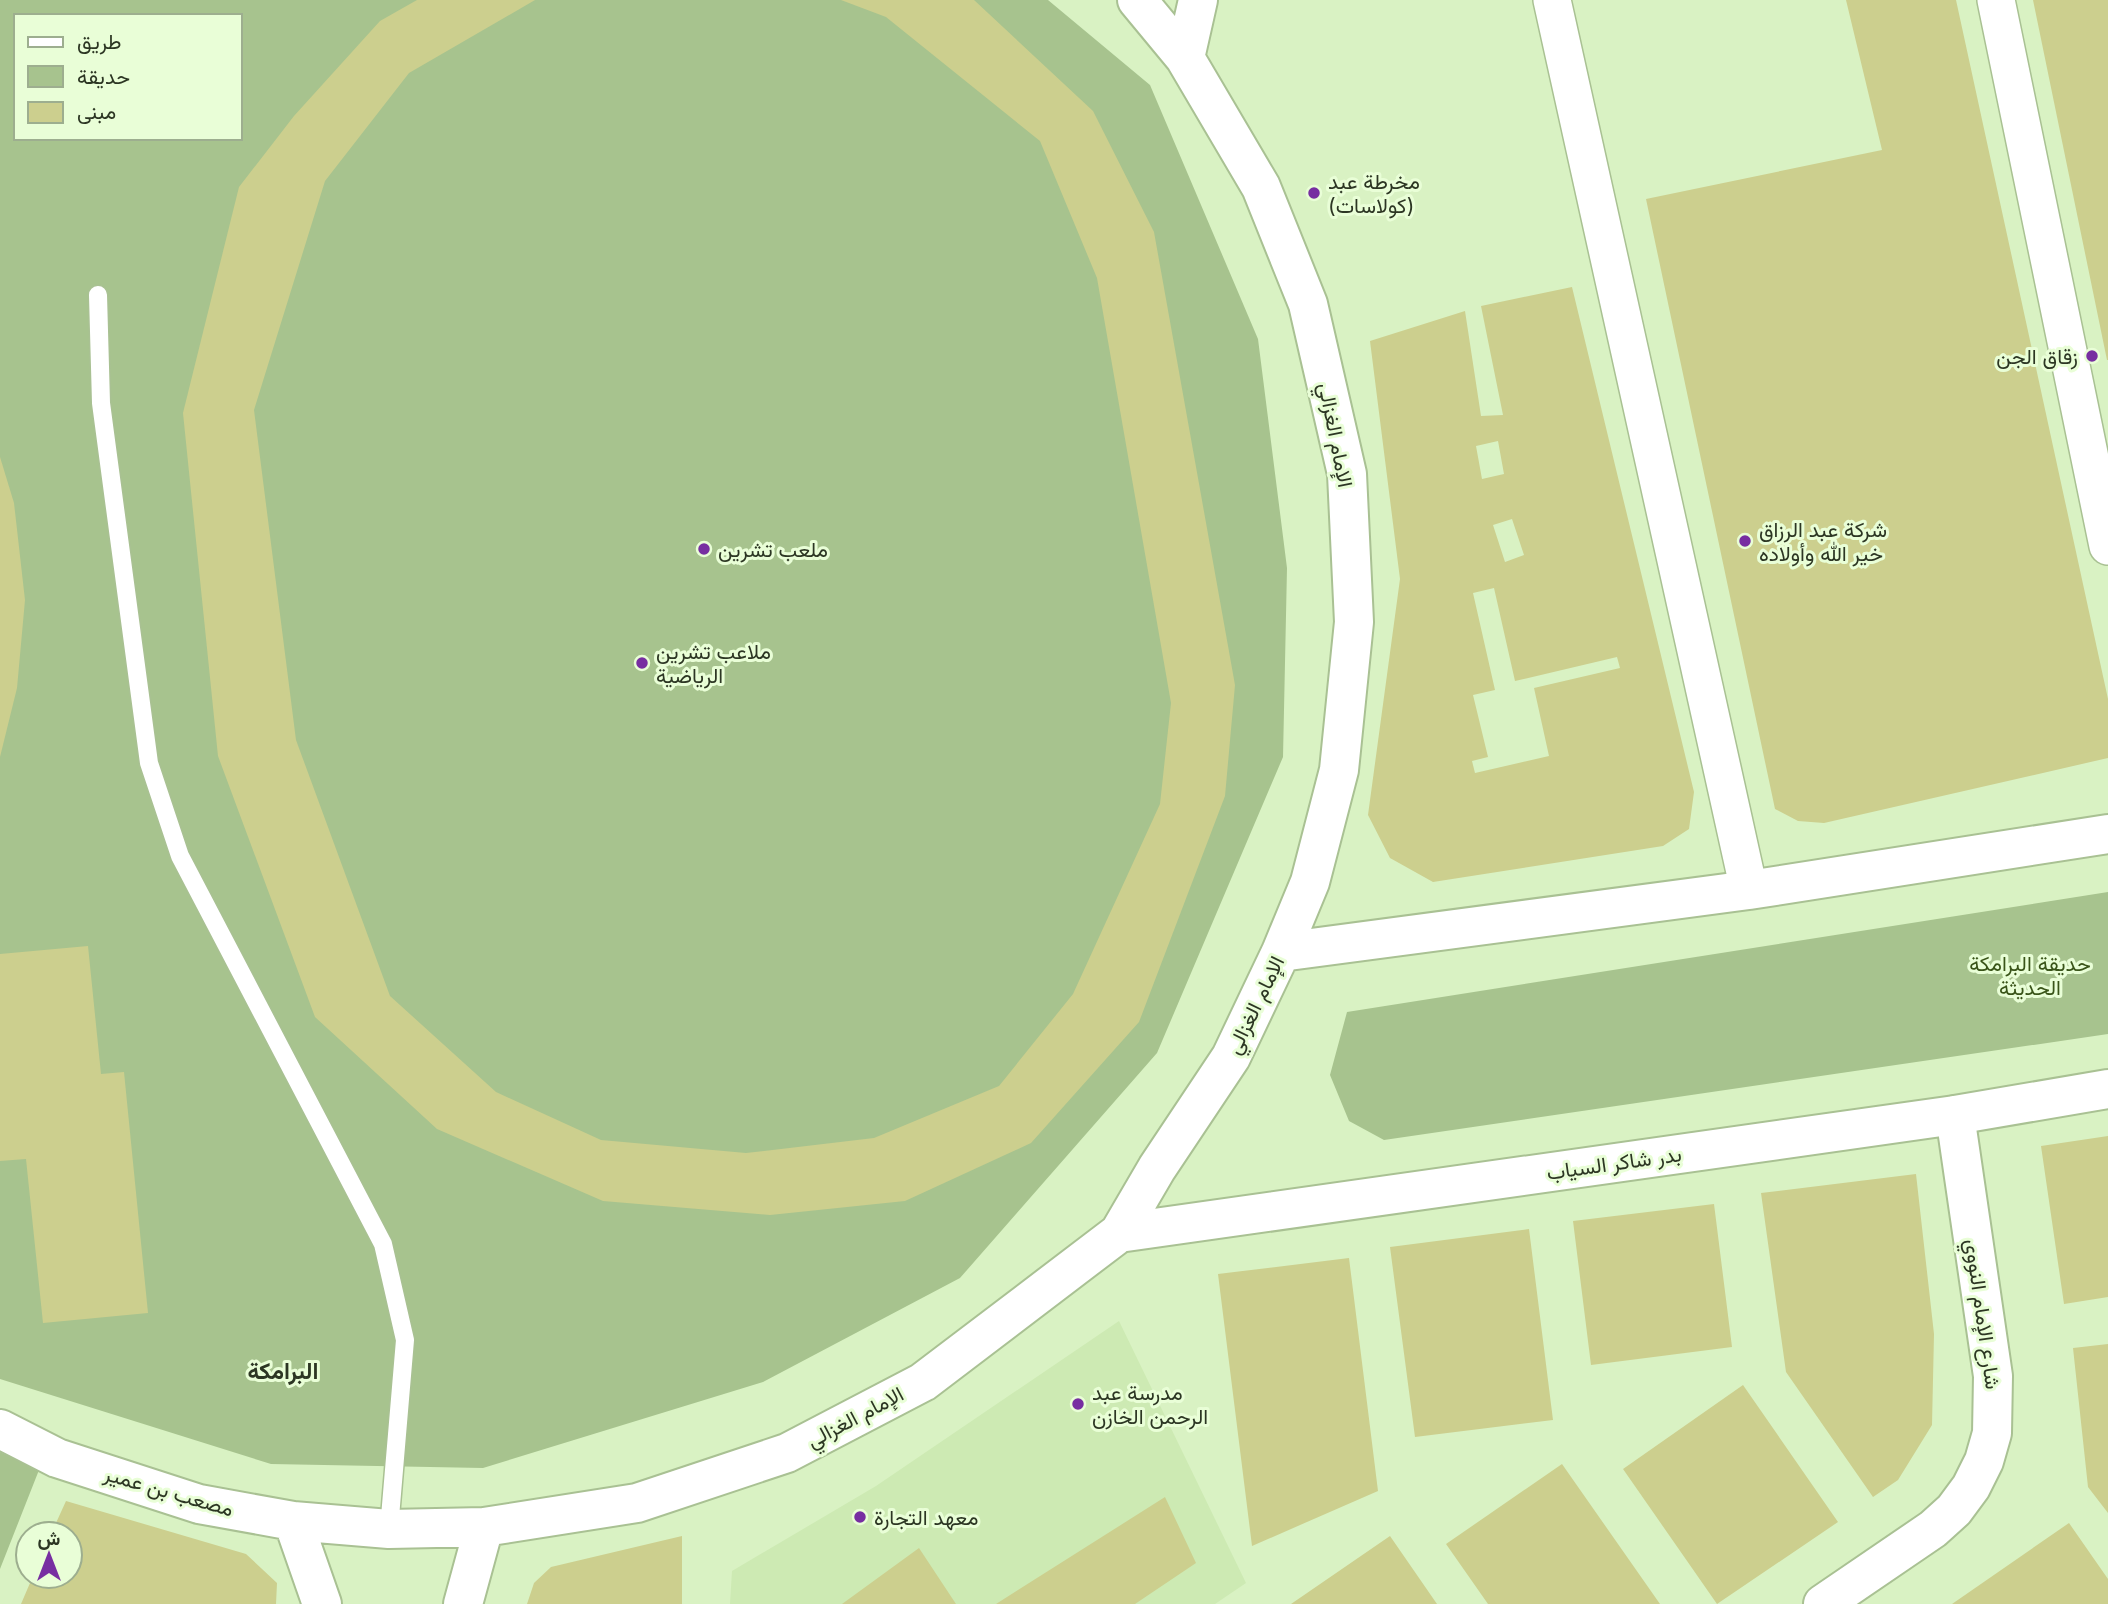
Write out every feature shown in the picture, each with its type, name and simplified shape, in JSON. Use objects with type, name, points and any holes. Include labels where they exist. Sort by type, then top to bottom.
[{"type":"main road","name":"الإمام الغزالي","points":[[389,1529],[484,1527],[637,1503],[787,1453],[923,1382],[1119,1233],[1157,1168],[1231,1058],[1281,952],[1310,882],[1339,770],[1354,622],[1347,474],[1308,304],[1261,187],[1185,58],[1137,0]]},
{"type":"main road","points":[[1185,58],[1198,0]]},
{"type":"main road","points":[[1281,952],[1749,890],[2108,834]]},
{"type":"main road","name":"بدر شاكر السياب","points":[[1119,1233],[1955,1115],[2108,1089]]},
{"type":"main road","name":"شارع الإمام النووي","points":[[1823,1604],[1933,1530],[1954,1510],[1971,1487],[1984,1461],[1992,1433],[1995,1405],[1993,1376],[1955,1115]]},
{"type":"main road","name":"مصعب بن عمير","points":[[0,1429],[57,1458],[199,1504],[293,1521],[389,1529]]},
{"type":"main road","points":[[293,1521],[322,1604]]},
{"type":"main road","points":[[463,1604],[484,1527]]},
{"type":"street","points":[[1552,0],[1749,890]]},
{"type":"street","points":[[1996,0],[2108,547]]},
{"type":"lane","points":[[98,295],[101,403],[149,764],[180,856],[383,1244],[405,1340],[389,1529]]},
{"type":"shaded area","name":"مدرسة عبد الرحمن الخازن","points":[[1119,1321],[1246,1583],[1215,1604],[730,1604],[732,1571],[876,1486]]},
{"type":"green space","name":"ملعب تشرين","points":[[0,0],[1048,0],[1150,85],[1258,339],[1287,568],[1283,757],[1157,1053],[960,1278],[763,1382],[483,1468],[271,1464],[0,1379]]},
{"type":"green space","name":"حديقة البرامكة الحديثة","points":[[2108,892],[2108,1034],[1384,1140],[1349,1121],[1330,1075],[1347,1012]]},
{"type":"green space","points":[[0,1452],[39,1470],[19,1520],[14,1520],[14,1533],[0,1569]]},
{"type":"building","points":[[417,0],[535,0],[409,73],[325,181],[254,410],[296,740],[390,996],[496,1092],[601,1140],[746,1153],[874,1138],[999,1086],[1073,994],[1160,804],[1171,703],[1097,278],[1040,141],[886,17],[841,0],[974,0],[1093,111],[1154,232],[1235,685],[1225,796],[1139,1022],[1031,1143],[905,1201],[770,1215],[603,1201],[437,1129],[315,1017],[218,756],[183,413],[239,187],[294,116],[380,21]]},
{"type":"building","points":[[1846,0],[1956,0],[2108,699],[2108,758],[1824,823],[1798,821],[1775,809],[1646,199],[1882,150]]},
{"type":"building","points":[[2033,0],[2108,0],[2108,360],[2107,360]]},
{"type":"building","points":[[1572,287],[1694,792],[1689,829],[1663,846],[1433,882],[1390,858],[1368,815],[1400,579],[1370,341],[1465,311],[1481,416],[1503,415],[1481,306]],"holes":[[[1498,441],[1504,474],[1482,479],[1476,446]],[[1512,519],[1524,555],[1505,562],[1493,525]],[[1494,588],[1515,681],[1617,657],[1620,668],[1534,688],[1549,756],[1475,773],[1472,761],[1488,757],[1473,695],[1495,690],[1473,593]]]},
{"type":"building","points":[[0,457],[14,503],[25,600],[17,688],[0,757]]},
{"type":"building","points":[[88,946],[101,1074],[124,1072],[148,1313],[43,1323],[26,1159],[0,1161],[0,954]]},
{"type":"building","points":[[2108,1136],[2108,1297],[2064,1304],[2041,1146]]},
{"type":"building","points":[[1916,1174],[1934,1334],[1932,1425],[1898,1480],[1873,1497],[1786,1372],[1761,1193]]},
{"type":"building","points":[[1714,1204],[1732,1347],[1591,1365],[1573,1221]]},
{"type":"building","points":[[1529,1229],[1553,1420],[1415,1437],[1390,1247]]},
{"type":"building","points":[[1349,1258],[1378,1491],[1252,1546],[1218,1274]]},
{"type":"building","points":[[2108,1344],[2108,1513],[2088,1487],[2073,1348]]},
{"type":"building","points":[[1743,1385],[1838,1522],[1717,1604],[1623,1469]]},
{"type":"building","points":[[1562,1464],[1660,1604],[1488,1604],[1446,1544]]},
{"type":"building","points":[[1165,1497],[1196,1563],[1135,1604],[996,1604]]},
{"type":"building","points":[[66,1501],[246,1554],[277,1583],[276,1604],[21,1604],[27,1590],[84,1590],[84,1520],[57,1520]]},
{"type":"building","points":[[2069,1523],[2108,1579],[2108,1604],[1952,1604]]},
{"type":"building","points":[[682,1536],[682,1604],[527,1604],[534,1583],[551,1567]]},
{"type":"building","points":[[1390,1536],[1437,1604],[1291,1604]]},
{"type":"building","points":[[919,1548],[956,1604],[842,1604]]},
{"type":"place","name":"مخرطة عبد (كولاسات)","points":[[1314,193]]},
{"type":"place","name":"زقاق الجن","points":[[2092,356]]},
{"type":"place","name":"شركة عبد الرزاق خير الله وأولاده","points":[[1745,541]]},
{"type":"place","name":"ملعب تشرين","points":[[704,549]]},
{"type":"place","name":"ملاعب تشرين الرياضية","points":[[642,663]]},
{"type":"place","name":"مدرسة عبد الرحمن الخازن","points":[[1078,1404]]},
{"type":"place","name":"معهد التجارة","points":[[860,1517]]},
{"type":"district","name":"البرامكة","points":[[283,1371]]}]
